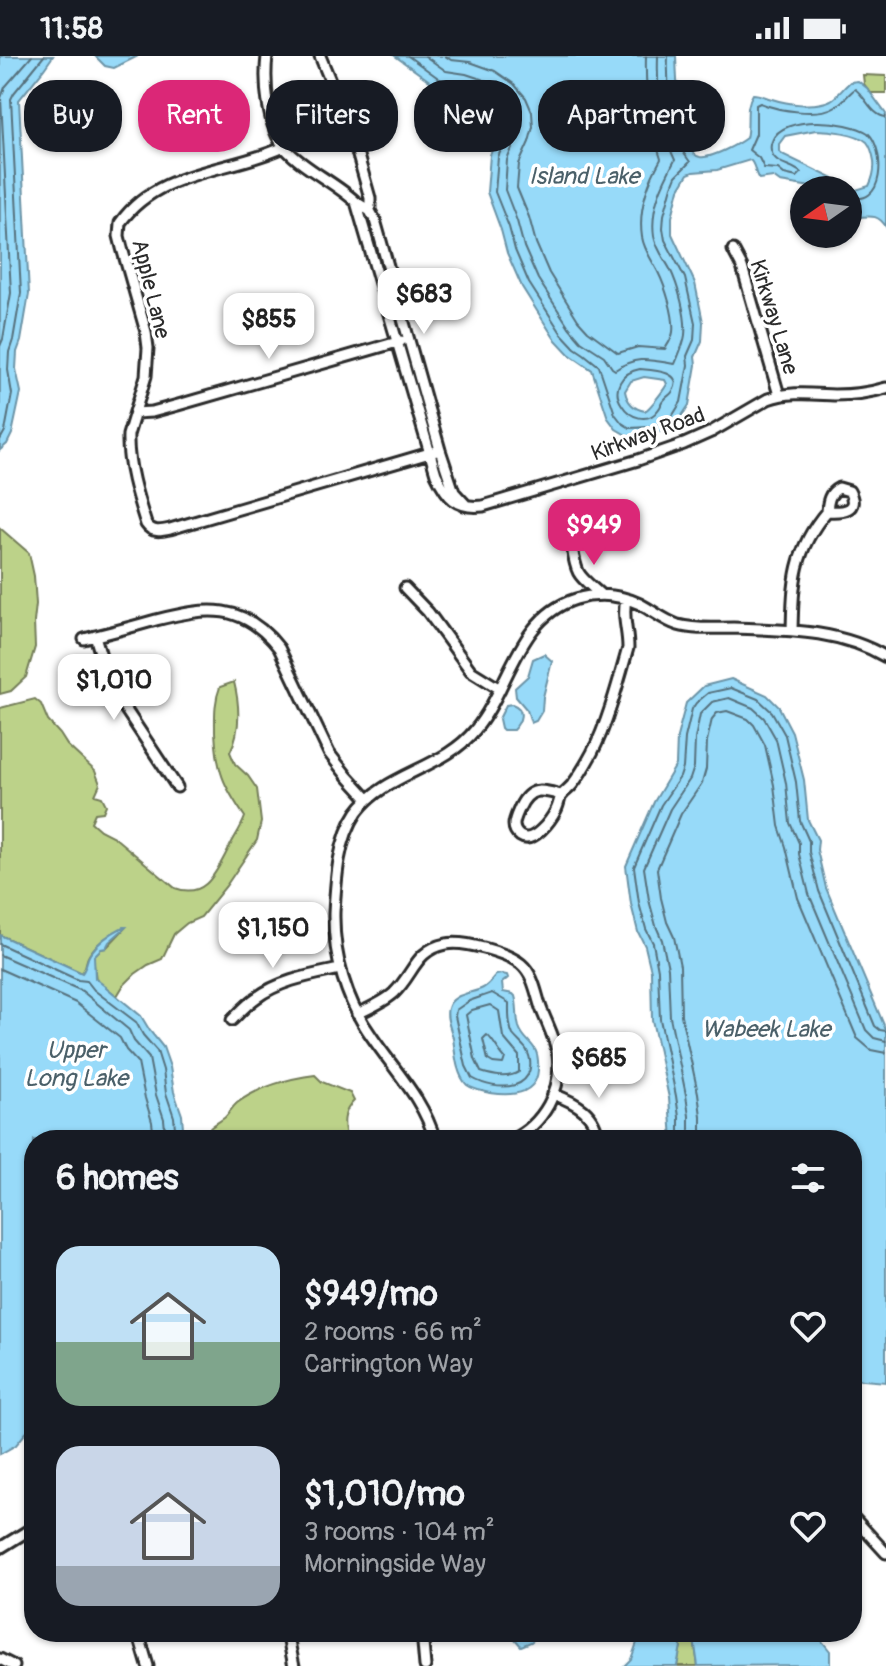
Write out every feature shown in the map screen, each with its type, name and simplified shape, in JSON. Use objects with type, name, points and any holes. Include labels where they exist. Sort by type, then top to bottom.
[{"type":"street","points":[[267,56],[267,80]]},
{"type":"street","name":"Kirkway Road","points":[[320,56],[351,131],[370,198],[370,211],[408,339],[435,451],[436,474],[448,496],[455,502],[475,507],[493,504],[660,453],[711,432],[779,395],[848,395],[886,388]]},
{"type":"street","name":"Apple Lane","points":[[272,152],[167,184],[120,223],[119,236],[148,348],[146,376],[128,435],[128,454],[146,524],[156,531],[170,529],[435,451]]},
{"type":"street","points":[[291,152],[370,211]]},
{"type":"street","name":"Kirkway Road","points":[[356,202],[397,342],[435,451]]},
{"type":"street","name":"Kirkway Lane","points":[[733,250],[742,267],[779,395]]},
{"type":"street","points":[[135,413],[178,405],[408,339]]},
{"type":"street","points":[[792,631],[793,587],[799,556],[811,531],[827,511]]},
{"type":"street","points":[[572,547],[581,578],[601,595]]},
{"type":"street","points":[[405,588],[428,612],[471,671],[500,689]]},
{"type":"street","points":[[431,1130],[419,1102],[357,1014],[340,969],[334,916],[340,854],[348,828],[368,799],[457,748],[482,722],[529,635],[544,617],[568,602],[601,595],[626,599],[687,627],[792,631],[837,637],[886,657]]},
{"type":"street","points":[[561,795],[539,791],[525,798],[514,825],[520,836],[528,838],[545,826],[558,807],[561,795],[576,780],[590,757],[628,648],[624,619],[626,599]]},
{"type":"street","points":[[84,639],[205,610],[232,613],[248,620],[269,635],[279,648],[329,753],[368,799]]},
{"type":"street","points":[[95,636],[118,698],[177,787]]},
{"type":"street","points":[[357,1014],[390,996],[406,979],[419,958],[437,946],[468,943],[521,964],[531,978],[556,1045],[559,1066],[553,1094],[538,1120],[528,1130]]},
{"type":"street","points":[[232,1020],[271,988],[340,969]]},
{"type":"street","points":[[553,1094],[574,1102],[586,1111],[597,1130]]},
{"type":"street","points":[[862,1527],[886,1553]]},
{"type":"street","points":[[0,1548],[24,1533]]},
{"type":"street","points":[[141,1642],[148,1666]]},
{"type":"street","points":[[289,1642],[294,1666]]},
{"type":"street","points":[[423,1642],[425,1666]]},
{"type":"street","points":[[0,1659],[14,1666]]},
{"type":"green space","points":[[863,75],[886,76],[886,93],[871,93],[864,84]]},
{"type":"green space","points":[[0,528],[29,553],[36,604],[35,647],[26,677],[11,691],[0,694]]},
{"type":"green space","points":[[234,682],[238,718],[230,752],[235,764],[257,789],[261,822],[257,840],[201,917],[174,934],[162,959],[135,974],[117,996],[96,980],[93,956],[106,948],[126,927],[96,946],[82,973],[0,935],[0,708],[35,699],[41,704],[48,721],[67,745],[95,771],[100,784],[95,795],[102,797],[106,805],[103,812],[95,813],[91,822],[114,837],[175,888],[195,890],[215,873],[245,817],[222,777],[216,746],[218,693],[220,687]]},
{"type":"green space","points":[[315,1075],[322,1082],[350,1093],[354,1101],[344,1119],[345,1130],[208,1130],[245,1097],[295,1078]]},
{"type":"green space","points":[[681,1642],[694,1642],[698,1666],[677,1666]]},
{"type":"water","points":[[0,56],[53,56],[35,80],[24,80],[24,94],[19,100],[29,294],[17,352],[16,369],[21,392],[12,434],[0,450]]},
{"type":"water","points":[[95,56],[138,56],[114,68],[105,66]]},
{"type":"water","name":"Island Lake","points":[[395,56],[676,56],[677,80],[538,80],[538,152],[692,152],[700,157],[711,156],[725,152],[746,138],[753,94],[809,105],[831,100],[850,82],[858,81],[886,114],[886,227],[874,217],[862,217],[862,188],[869,186],[874,164],[867,142],[850,134],[816,130],[785,136],[779,144],[779,151],[784,155],[827,176],[790,176],[790,184],[773,177],[759,179],[750,160],[717,170],[688,174],[679,189],[672,217],[672,234],[695,283],[703,322],[689,405],[679,420],[667,429],[651,435],[628,436],[616,429],[608,418],[592,370],[569,354],[554,338],[522,287],[487,192],[491,152],[522,152],[522,80],[428,80]],"holes":[[[644,377],[665,380],[667,384],[645,411],[638,409],[627,398],[625,391],[631,381]]]},
{"type":"water","points":[[544,654],[552,661],[542,711],[531,723],[527,710],[516,697],[515,688],[528,676],[533,659]]},
{"type":"water","name":"Wabeek Lake","points":[[731,679],[767,695],[779,707],[792,732],[804,780],[808,820],[818,840],[817,850],[826,888],[886,1030],[886,1382],[862,1380],[862,1130],[671,1130],[669,1098],[652,1020],[651,971],[631,904],[626,866],[654,802],[676,765],[677,737],[686,703],[704,686]]},
{"type":"water","points":[[512,704],[521,712],[520,720],[513,730],[503,730],[499,719],[506,705]]},
{"type":"water","name":"Upper Long Lake","points":[[126,927],[94,956],[95,978],[141,1016],[163,1047],[183,1130],[24,1130],[24,1435],[16,1445],[0,1454],[0,935],[82,973],[89,956],[109,935]]},
{"type":"water","points":[[502,974],[508,978],[502,983],[503,992],[515,996],[519,1027],[534,1048],[538,1061],[536,1080],[531,1087],[515,1094],[496,1094],[468,1086],[460,1075],[447,1016],[454,999],[483,988],[496,975]]},
{"type":"water","points":[[637,1642],[681,1642],[677,1666],[624,1666],[631,1659]]},
{"type":"water","points":[[694,1642],[823,1642],[830,1651],[830,1665],[698,1666]]}]
